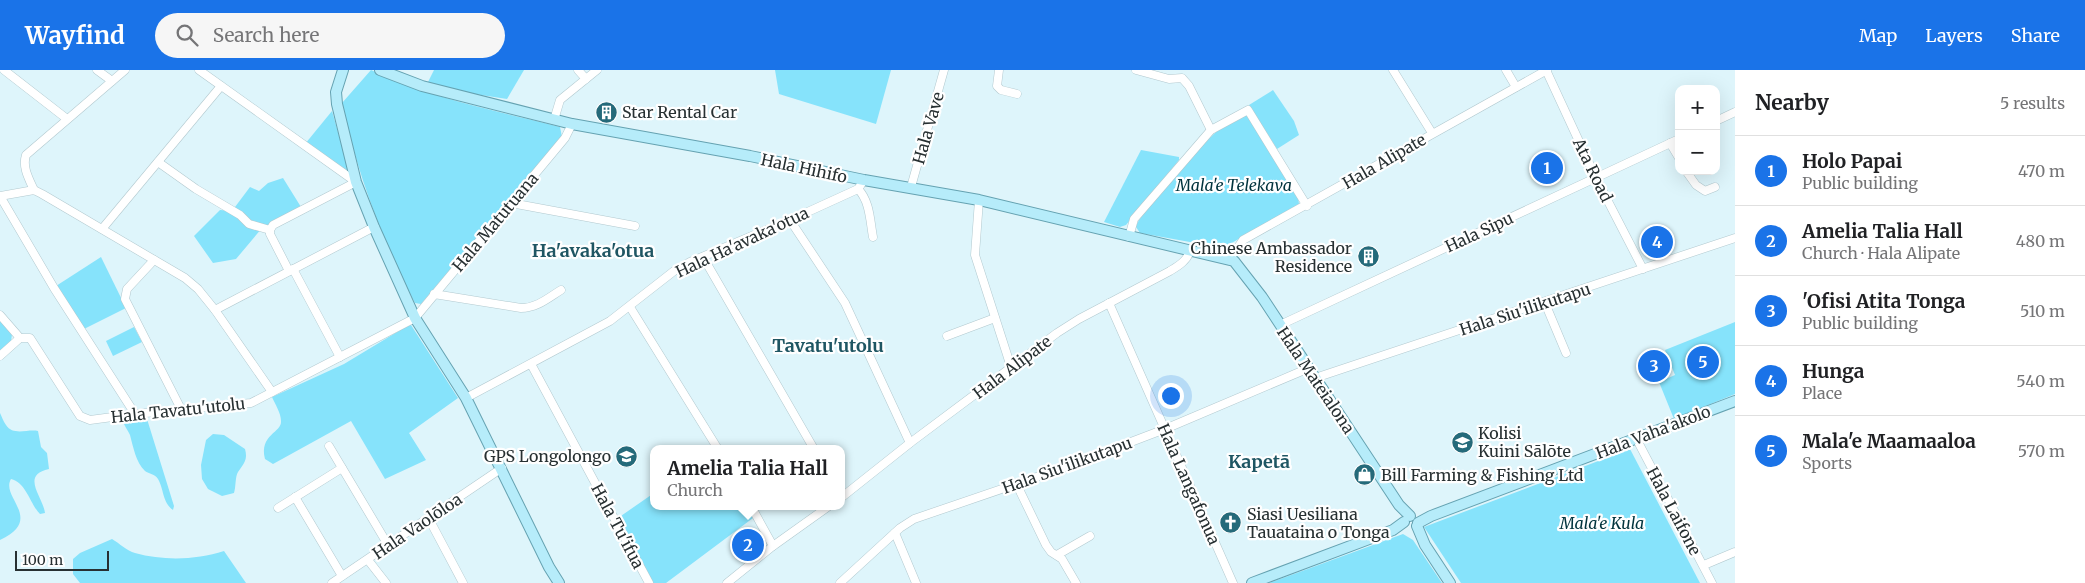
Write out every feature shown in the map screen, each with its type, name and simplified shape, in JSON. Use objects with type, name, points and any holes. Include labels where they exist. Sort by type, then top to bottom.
[{"type":"main road","points":[[343,70],[336,92],[337,104],[356,182],[374,227],[415,318],[466,398],[549,567],[559,583]]},
{"type":"main road","name":"Hala Hihifo","points":[[380,70],[422,86],[554,120],[750,156],[864,180],[979,200],[1229,260]]},
{"type":"main road","name":"Hala Mateialona","points":[[1229,260],[1234,261],[1241,268],[1450,583]]},
{"type":"main road","name":"Hala Vaha'akolo","points":[[1252,583],[1735,401]]},
{"type":"street","points":[[4,70],[67,119]]},
{"type":"street","points":[[97,70],[112,81]]},
{"type":"street","points":[[125,70],[26,155],[25,167],[34,190],[185,278],[198,289],[272,392]]},
{"type":"street","points":[[199,70],[356,182],[273,225],[270,230],[270,234],[340,357]]},
{"type":"street","points":[[578,70],[586,79]]},
{"type":"street","points":[[554,120],[560,100],[597,70]]},
{"type":"street","name":"Hala Vave","points":[[911,187],[944,70]]},
{"type":"street","points":[[999,70],[997,86],[1001,90],[1017,94]]},
{"type":"street","points":[[1136,70],[1169,79],[1182,78],[1188,70]]},
{"type":"street","points":[[1393,70],[1432,133]]},
{"type":"street","points":[[1506,70],[1516,87]]},
{"type":"street","name":"Hala Alipate","points":[[1229,260],[1243,240],[1307,206],[1432,133],[1546,70]]},
{"type":"street","name":"Ata Road","points":[[1546,70],[1596,178],[1643,269]]},
{"type":"street","points":[[1182,78],[1189,86],[1211,130]]},
{"type":"street","points":[[102,229],[221,86]]},
{"type":"street","points":[[1129,237],[1134,219],[1211,130],[1248,110],[1307,206]]},
{"type":"street","points":[[1720,119],[1735,112]]},
{"type":"street","name":"Hala Matutuana","points":[[415,318],[565,138],[572,124]]},
{"type":"street","name":"Hala Sipu","points":[[1280,325],[1675,141]]},
{"type":"street","points":[[1670,143],[1675,151]]},
{"type":"street","points":[[158,162],[196,189],[240,215],[249,224],[270,230]]},
{"type":"street","points":[[1689,175],[1696,185],[1705,191],[1715,187]]},
{"type":"street","points":[[864,180],[858,189],[863,194],[868,207],[873,237]]},
{"type":"street","name":"Hala Ha'avaka'otua","points":[[466,398],[610,321],[674,271],[858,189]]},
{"type":"street","points":[[34,190],[0,196],[54,288],[135,414]]},
{"type":"street","points":[[979,200],[974,254],[1011,367]]},
{"type":"street","points":[[511,203],[636,226]]},
{"type":"street","points":[[790,220],[845,303],[910,443]]},
{"type":"street","points":[[214,310],[374,227]]},
{"type":"street","name":"Hala Siu'ilikutapu","points":[[1315,378],[1545,303],[1735,238]]},
{"type":"street","name":"Hala Alipate","points":[[845,495],[910,443],[1057,334],[1109,303],[1170,271],[1184,262],[1189,256],[1190,251]]},
{"type":"street","points":[[703,257],[812,445]]},
{"type":"street","points":[[154,260],[127,289],[125,299],[181,409]]},
{"type":"street","points":[[434,294],[530,308],[561,290]]},
{"type":"street","name":"Hala Langafonua","points":[[1109,303],[1233,583]]},
{"type":"street","points":[[1545,303],[1566,353]]},
{"type":"street","points":[[630,307],[716,445]]},
{"type":"street","points":[[0,315],[20,338],[0,356]]},
{"type":"street","name":"Hala Tavatu'utolu","points":[[20,338],[30,338],[80,416],[90,420],[251,403],[415,318]]},
{"type":"street","points":[[947,336],[995,318]]},
{"type":"street","name":"Hala Tu'ifua","points":[[531,364],[649,583]]},
{"type":"street","name":"Hala Siu'ilikutapu","points":[[840,583],[895,533],[914,519],[1060,469],[1165,429],[1309,368]]},
{"type":"street","name":"Hala Laifone","points":[[1636,438],[1712,583]]},
{"type":"street","points":[[329,446],[388,545]]},
{"type":"street","points":[[278,508],[342,468]]},
{"type":"street","name":"Hala Vaolōloa","points":[[332,583],[429,520],[502,468]]},
{"type":"street","points":[[1016,483],[1046,546],[1051,552],[1062,558],[1076,583]]},
{"type":"street","points":[[295,497],[342,576]]},
{"type":"street","points":[[753,510],[774,546]]},
{"type":"street","points":[[727,583],[824,510]]},
{"type":"street","points":[[429,520],[463,583]]},
{"type":"street","points":[[895,533],[916,583]]},
{"type":"street","points":[[1058,555],[1090,536]]},
{"type":"street","points":[[1704,565],[1735,552]]},
{"type":"street","points":[[368,560],[386,583]]},
{"type":"green space","points":[[371,70],[393,80],[440,96],[560,127],[562,137],[421,304],[415,303],[381,230],[355,155],[342,103]]},
{"type":"green space","points":[[434,70],[524,70],[507,99],[468,93],[428,82]]},
{"type":"green space","points":[[775,70],[891,70],[876,124],[779,94]]},
{"type":"green space","name":"Mala'e Telekava","points":[[1273,90],[1294,121],[1299,135],[1277,149],[1249,105]]},
{"type":"green space","points":[[332,111],[349,171],[345,173],[305,144]]},
{"type":"green space","name":"Mala'e Telekava","points":[[1245,115],[1298,197],[1299,204],[1223,248],[1140,233],[1136,227],[1140,219],[1185,164],[1218,130]]},
{"type":"green space","name":"Mala'e Telekava","points":[[1141,150],[1179,157],[1179,160],[1126,225],[1120,227],[1104,222]]},
{"type":"green space","points":[[283,178],[301,207],[262,228],[236,259],[213,263],[194,236],[220,210],[232,211],[250,187],[259,191],[268,183]]},
{"type":"green space","points":[[101,257],[126,308],[84,329],[56,286]]},
{"type":"green space","points":[[0,320],[12,334],[11,342],[0,352]]},
{"type":"green space","points":[[1735,322],[1735,394],[1674,419],[1659,382],[1675,375],[1665,350]]},
{"type":"green space","points":[[411,325],[458,398],[409,433],[426,460],[385,479],[351,421],[273,464],[265,459],[265,444],[278,428],[281,421],[272,397],[344,364]]},
{"type":"green space","points":[[134,327],[142,342],[113,356],[106,341]]},
{"type":"green space","points":[[0,413],[6,425],[12,430],[38,431],[41,447],[47,453],[49,469],[40,472],[34,481],[45,513],[40,514],[36,510],[20,484],[11,479],[9,486],[18,508],[19,524],[13,532],[0,540]]},
{"type":"green space","points":[[147,419],[174,506],[173,510],[165,499],[158,479],[145,471],[139,464],[130,435],[123,421]]},
{"type":"green space","points":[[213,434],[224,435],[245,449],[246,453],[245,461],[237,474],[234,493],[222,496],[208,489],[202,479],[201,465],[206,440]]},
{"type":"green space","name":"Mala'e Kula","points":[[1630,449],[1700,583],[1461,583],[1424,527]]},
{"type":"green space","points":[[650,496],[650,510],[749,510],[753,518],[666,583],[653,583],[618,518]]},
{"type":"green space","points":[[1403,534],[1413,540],[1442,583],[1269,583]]},
{"type":"green space","points":[[112,539],[132,552],[146,556],[191,558],[224,551],[246,583],[80,583],[73,574],[73,559],[80,553]]},
{"type":"place","name":"Star Rental Car","points":[[606,112]]},
{"type":"place","name":"Holo Papai","points":[[1547,168]]},
{"type":"place","name":"Hunga","points":[[1657,242]]},
{"type":"place","name":"Chinese Ambassador Residence","points":[[1368,257]]},
{"type":"place","name":"Mala'e Maamaaloa","points":[[1703,362]]},
{"type":"place","name":"'Ofisi Atita Tonga","points":[[1654,366]]},
{"type":"place","name":"Kolisi Kuini Sālōte","points":[[1462,442]]},
{"type":"place","name":"GPS Longolongo","points":[[627,456]]},
{"type":"place","name":"Bill Farming & Fishing Ltd","points":[[1365,475]]},
{"type":"place","name":"Siasi Uesiliana Tauataina o Tonga","points":[[1231,523]]},
{"type":"place","name":"Amelia Talia Hall","points":[[748,545]]},
{"type":"district","name":"Ha'avaka'otua","points":[[593,250]]},
{"type":"district","name":"Tavatu'utolu","points":[[828,345]]},
{"type":"district","name":"Kapetā","points":[[1259,461]]}]
